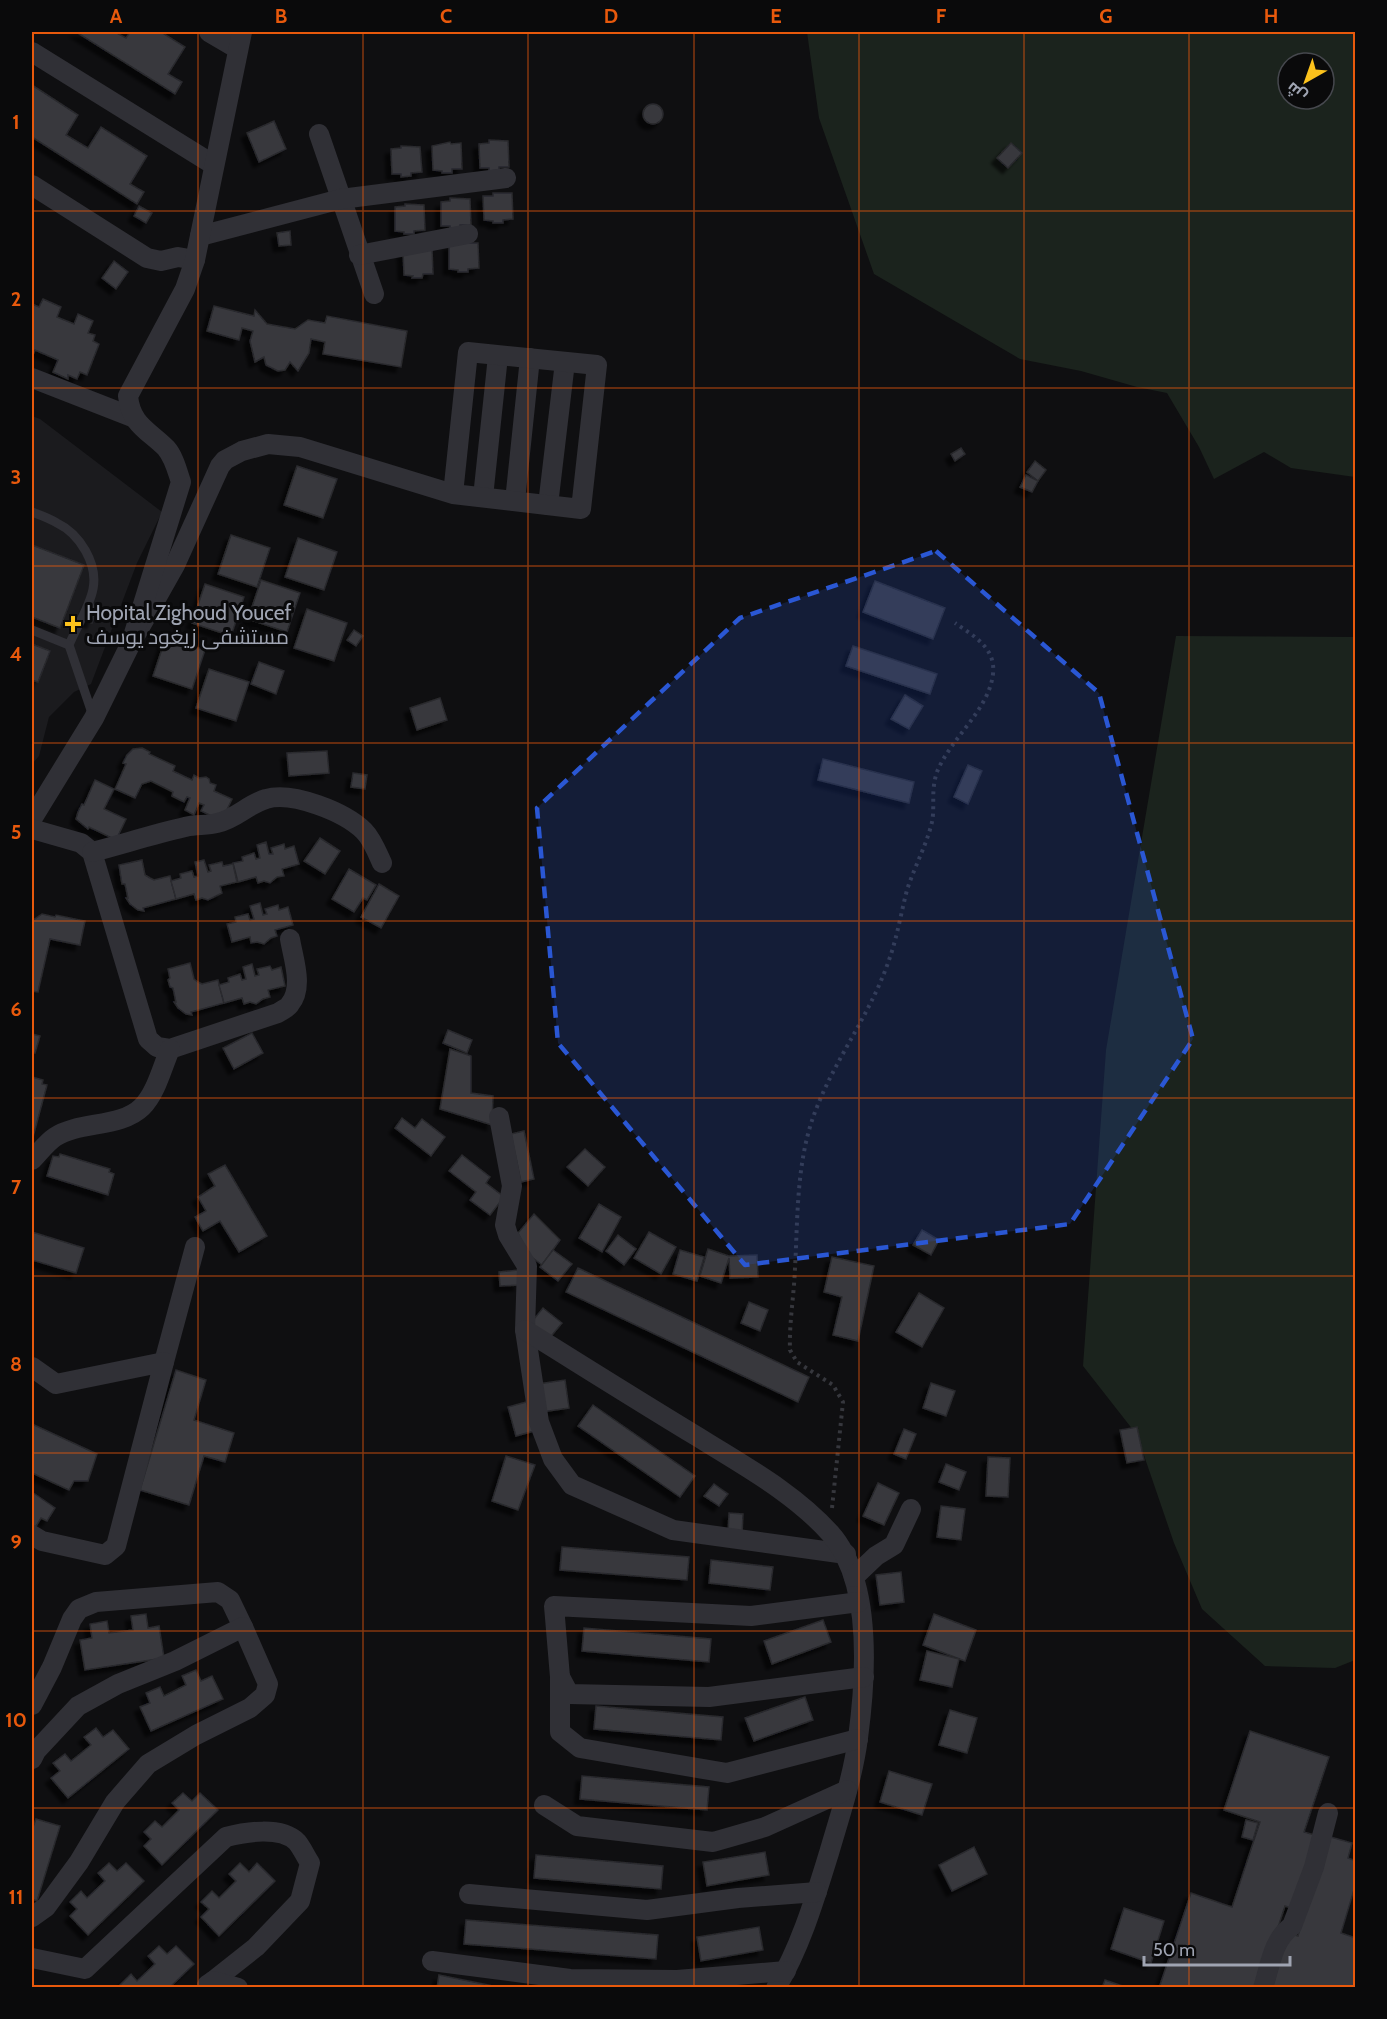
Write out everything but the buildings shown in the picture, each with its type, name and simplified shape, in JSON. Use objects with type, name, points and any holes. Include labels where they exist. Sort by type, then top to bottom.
[{"type":"street","points":[[132,417],[128,396],[185,289],[195,260],[240,40],[209,32]]},
{"type":"street","points":[[32,52],[214,165]]},
{"type":"street","points":[[320,134],[374,294]]},
{"type":"street","points":[[200,236],[341,199],[507,178]]},
{"type":"street","points":[[32,185],[147,258],[161,261],[178,257],[195,260]]},
{"type":"street","points":[[359,255],[468,234]]},
{"type":"street","points":[[32,819],[41,796],[94,718],[131,643],[175,565],[220,466],[225,460],[242,451],[268,444],[300,447],[453,494],[581,508],[597,365],[468,352],[453,494]]},
{"type":"street","points":[[483,497],[498,356]]},
{"type":"street","points":[[515,501],[530,358]]},
{"type":"street","points":[[548,505],[566,362]]},
{"type":"street","points":[[32,378],[132,417],[167,449],[175,463],[181,482],[131,643]]},
{"type":"street","points":[[92,852],[188,826],[227,821],[252,805],[280,796],[299,799],[336,813],[357,825],[366,832],[381,863]]},
{"type":"street","points":[[32,829],[81,843],[92,852],[148,1039],[157,1047],[170,1049],[278,1012],[290,1005],[297,980],[290,939]]},
{"type":"street","points":[[32,1160],[55,1137],[73,1129],[127,1116],[140,1109],[150,1098],[170,1049]]},
{"type":"street","points":[[499,1117],[512,1186],[505,1225],[508,1235],[527,1266],[525,1330],[539,1422],[553,1459],[572,1485],[673,1530],[846,1554]]},
{"type":"street","points":[[32,1535],[42,1541],[105,1555],[116,1546],[195,1247]]},
{"type":"street","points":[[432,1961],[570,1979],[781,1979],[817,1892],[847,1790],[858,1739],[865,1643],[854,1577],[846,1554],[830,1533],[783,1490],[525,1330]]},
{"type":"street","points":[[32,1367],[56,1384],[164,1362]]},
{"type":"street","points":[[854,1577],[876,1556],[894,1545],[911,1509]]},
{"type":"street","points":[[32,1705],[52,1667],[72,1619],[79,1609],[96,1602],[218,1592],[230,1600],[268,1684],[265,1695],[250,1708],[196,1735],[148,1764],[115,1802],[79,1862],[46,1908],[32,1917]]},
{"type":"street","points":[[858,1739],[727,1773],[580,1748],[560,1732],[560,1677],[554,1606],[751,1616],[859,1602]]},
{"type":"street","points":[[32,1759],[78,1706],[118,1684],[175,1661],[243,1628]]},
{"type":"street","points":[[560,1677],[569,1694],[709,1697],[864,1677]]},
{"type":"street","points":[[544,1805],[577,1826],[713,1842],[765,1827],[847,1790]]},
{"type":"street","points":[[1263,1988],[1276,1946],[1285,1931],[1292,1926],[1303,1897],[1314,1867],[1328,1813]]},
{"type":"street","points":[[32,1958],[85,1969],[226,1837],[249,1831],[277,1833],[296,1841],[310,1863],[300,1901],[256,1947],[208,1984]]},
{"type":"street","points":[[468,1894],[647,1910],[738,1898],[817,1892]]},
{"type":"street","points":[[208,1984],[238,1988]]},
{"type":"lane","points":[[32,512],[59,523],[69,531],[92,562],[93,590],[69,645],[94,718]]},
{"type":"lane","points":[[32,630],[69,645]]},
{"type":"path","points":[[830,1533],[843,1402],[833,1385],[797,1362],[790,1350],[798,1195],[806,1143],[816,1109],[871,1003],[889,960],[908,890],[932,825],[932,799],[937,773],[990,687],[993,672],[992,659],[984,644],[955,623]]},
{"type":"highlighted area","points":[[936,551],[1099,693],[1193,1039],[1070,1224],[745,1265],[558,1043],[537,808],[740,618]]},
{"type":"shaded area","points":[[807,32],[1355,32],[1355,477],[1291,468],[1264,452],[1214,479],[1199,447],[1167,393],[1081,371],[1020,359],[874,274],[819,118]]},
{"type":"shaded area","name":"Hopital Zighoud Youcef مستشفى زيغود يوسف","points":[[32,416],[40,419],[162,512],[137,563],[91,684],[74,692],[49,717],[39,756],[32,764]]},
{"type":"shaded area","points":[[1176,636],[1355,637],[1355,1660],[1335,1668],[1265,1666],[1202,1609],[1174,1543],[1137,1435],[1083,1366],[1106,1050]]},
{"type":"place","name":"Hopital Zighoud Youcef مستشفى زيغود يوسف","points":[[73,624]]}]
